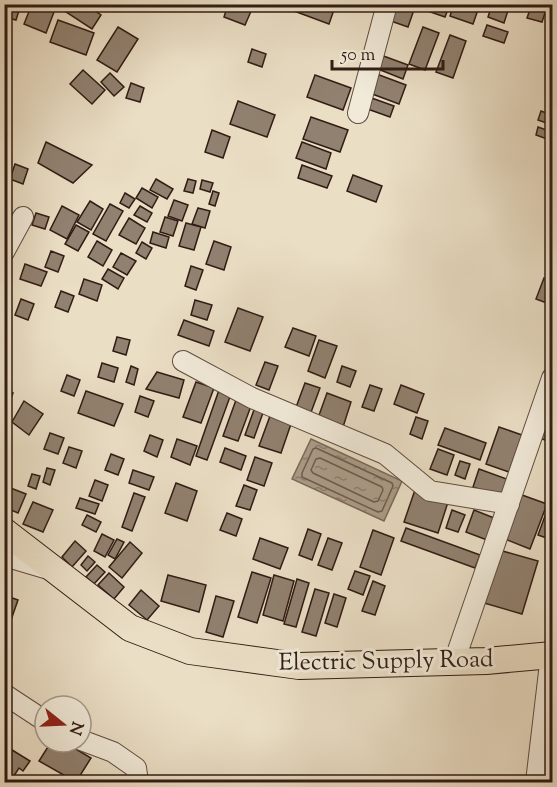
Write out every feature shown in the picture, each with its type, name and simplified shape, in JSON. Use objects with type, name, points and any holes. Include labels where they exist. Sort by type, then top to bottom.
[{"type":"main road","name":"Electric Supply Road","points":[[4,531],[130,628],[190,651],[299,666],[486,661],[552,655]]},
{"type":"street","points":[[358,113],[387,4]]},
{"type":"street","points":[[4,252],[23,217]]},
{"type":"street","points":[[183,361],[252,398],[385,454],[430,491],[509,504]]},
{"type":"street","points":[[454,662],[552,378]]},
{"type":"street","points":[[4,556],[56,572]]},
{"type":"street","points":[[536,783],[552,655]]},
{"type":"street","points":[[4,694],[33,713]]},
{"type":"street","points":[[93,744],[113,752],[136,768],[138,783]]},
{"type":"water","points":[[311,439],[402,481],[384,521],[292,479]]},
{"type":"building","points":[[4,4],[21,4],[16,20],[4,17]]},
{"type":"building","points":[[32,4],[57,4],[46,33],[24,24]]},
{"type":"building","points":[[66,4],[85,4],[101,15],[92,29],[63,10]]},
{"type":"building","points":[[96,4],[113,4],[109,11]]},
{"type":"building","points":[[228,4],[241,4],[252,9],[245,25],[224,17]]},
{"type":"building","points":[[296,4],[336,4],[329,24],[294,11]]},
{"type":"building","points":[[393,4],[416,4],[408,27],[388,20]]},
{"type":"building","points":[[424,4],[450,4],[445,17],[422,9]]},
{"type":"building","points":[[454,4],[480,4],[473,24],[450,16]]},
{"type":"building","points":[[492,4],[510,4],[504,23],[488,17]]},
{"type":"building","points":[[532,4],[548,4],[542,22],[527,18]]},
{"type":"building","points":[[58,20],[94,33],[86,55],[50,42]]},
{"type":"building","points":[[487,25],[508,32],[504,43],[483,36]]},
{"type":"building","points":[[118,27],[138,39],[117,72],[97,60]]},
{"type":"building","points":[[423,27],[439,33],[425,70],[409,64]]},
{"type":"building","points":[[450,35],[466,41],[453,78],[436,72]]},
{"type":"building","points":[[252,49],[266,54],[262,67],[248,62]]},
{"type":"building","points":[[378,54],[408,65],[403,79],[373,67]]},
{"type":"building","points":[[83,70],[105,90],[92,104],[70,84]]},
{"type":"building","points":[[110,73],[124,87],[114,96],[101,82]]},
{"type":"building","points":[[374,73],[406,85],[399,104],[367,92]]},
{"type":"building","points":[[315,75],[351,88],[343,110],[307,97]]},
{"type":"building","points":[[131,83],[144,88],[140,102],[126,98]]},
{"type":"building","points":[[366,96],[394,106],[390,117],[362,107]]},
{"type":"building","points":[[238,101],[275,115],[267,137],[230,124]]},
{"type":"building","points":[[541,111],[552,115],[552,125],[538,120]]},
{"type":"building","points":[[311,117],[348,130],[340,152],[303,139]]},
{"type":"building","points":[[538,127],[552,132],[550,140],[536,135]]},
{"type":"building","points":[[212,130],[230,137],[223,158],[205,152]]},
{"type":"building","points":[[46,142],[92,165],[73,183],[38,163]]},
{"type":"building","points":[[302,142],[331,153],[326,169],[296,158]]},
{"type":"building","points":[[15,164],[28,169],[23,184],[10,179]]},
{"type":"building","points":[[302,165],[332,176],[327,188],[298,178]]},
{"type":"building","points":[[353,175],[382,186],[376,202],[347,191]]},
{"type":"building","points":[[156,179],[173,189],[167,199],[150,190]]},
{"type":"building","points":[[188,179],[196,181],[193,193],[184,191]]},
{"type":"building","points":[[202,180],[213,183],[210,192],[200,189]]},
{"type":"building","points":[[142,188],[158,197],[152,208],[136,198]]},
{"type":"building","points":[[213,191],[219,193],[215,206],[209,204]]},
{"type":"building","points":[[125,193],[135,199],[129,208],[120,203]]},
{"type":"building","points":[[174,200],[188,205],[182,221],[168,216]]},
{"type":"building","points":[[90,201],[103,209],[91,230],[77,222]]},
{"type":"building","points":[[110,204],[123,211],[106,241],[93,234]]},
{"type":"building","points":[[62,206],[79,215],[67,239],[50,230]]},
{"type":"building","points":[[140,206],[152,213],[147,222],[134,215]]},
{"type":"building","points":[[198,208],[210,211],[205,228],[192,224]]},
{"type":"building","points":[[36,213],[49,217],[45,229],[32,225]]},
{"type":"building","points":[[165,217],[178,221],[173,236],[160,232]]},
{"type":"building","points":[[129,218],[145,228],[136,244],[119,235]]},
{"type":"building","points":[[186,223],[201,227],[194,250],[179,246]]},
{"type":"building","points":[[76,225],[89,232],[78,251],[65,244]]},
{"type":"building","points":[[153,232],[169,237],[166,248],[150,243]]},
{"type":"building","points":[[97,241],[112,250],[103,266],[88,257]]},
{"type":"building","points":[[214,241],[231,247],[224,270],[206,264]]},
{"type":"building","points":[[142,242],[152,248],[146,259],[136,253]]},
{"type":"building","points":[[51,251],[64,256],[58,272],[45,267]]},
{"type":"building","points":[[121,253],[136,261],[127,275],[113,267]]},
{"type":"building","points":[[25,264],[47,272],[41,286],[20,279]]},
{"type":"building","points":[[191,266],[203,270],[196,290],[185,286]]},
{"type":"building","points":[[108,269],[124,278],[118,289],[102,279]]},
{"type":"building","points":[[544,278],[552,281],[552,305],[536,299]]},
{"type":"building","points":[[84,279],[102,285],[97,301],[79,294]]},
{"type":"building","points":[[61,291],[74,296],[68,312],[55,307]]},
{"type":"building","points":[[21,299],[34,304],[28,320],[15,315]]},
{"type":"building","points":[[195,300],[212,305],[207,320],[191,315]]},
{"type":"building","points":[[238,308],[263,317],[250,351],[225,342]]},
{"type":"building","points":[[184,320],[214,331],[209,346],[178,335]]},
{"type":"building","points":[[293,328],[316,336],[309,356],[285,347]]},
{"type":"building","points":[[117,337],[130,340],[126,355],[113,351]]},
{"type":"building","points":[[319,340],[337,346],[325,378],[308,371]]},
{"type":"building","points":[[265,362],[278,366],[269,390],[256,385]]},
{"type":"building","points":[[102,363],[118,368],[114,382],[98,377]]},
{"type":"building","points":[[131,366],[138,369],[134,385],[126,382]]},
{"type":"building","points":[[342,366],[356,371],[350,387],[337,382]]},
{"type":"building","points":[[157,372],[184,380],[179,398],[146,389]]},
{"type":"building","points":[[67,375],[80,380],[74,396],[61,391]]},
{"type":"building","points":[[196,382],[214,388],[201,423],[183,417]]},
{"type":"building","points":[[305,383],[320,388],[310,415],[295,410]]},
{"type":"building","points":[[370,385],[382,389],[374,411],[362,407]]},
{"type":"building","points":[[401,385],[424,394],[417,413],[394,404]]},
{"type":"building","points":[[4,389],[13,393],[7,409],[4,408]]},
{"type":"building","points":[[219,390],[231,394],[207,460],[196,456]]},
{"type":"building","points":[[86,391],[123,404],[114,426],[78,413]]},
{"type":"building","points":[[327,393],[351,402],[343,427],[318,418]]},
{"type":"building","points":[[140,396],[154,401],[148,417],[135,412]]},
{"type":"building","points":[[236,400],[251,406],[238,441],[223,436]]},
{"type":"building","points":[[24,401],[43,414],[29,435],[12,422]]},
{"type":"building","points":[[255,407],[264,410],[254,438],[245,435]]},
{"type":"building","points":[[270,416],[291,424],[281,453],[259,446]]},
{"type":"building","points":[[542,416],[552,420],[552,443],[535,436]]},
{"type":"building","points":[[416,417],[428,421],[422,439],[410,434]]},
{"type":"building","points":[[499,427],[522,435],[509,472],[486,464]]},
{"type":"building","points":[[445,428],[486,443],[480,460],[438,445]]},
{"type":"building","points":[[50,433],[64,438],[58,454],[44,449]]},
{"type":"building","points":[[150,435],[163,440],[157,457],[144,451]]},
{"type":"building","points":[[177,439],[197,446],[190,465],[171,457]]},
{"type":"building","points":[[69,447],[82,451],[76,468],[63,463]]},
{"type":"building","points":[[225,448],[246,456],[241,470],[220,462]]},
{"type":"building","points":[[438,449],[454,455],[447,475],[430,469]]},
{"type":"building","points":[[111,454],[124,459],[118,475],[105,470]]},
{"type":"building","points":[[255,457],[272,463],[264,486],[247,480]]},
{"type":"building","points":[[460,461],[470,464],[465,479],[455,475]]},
{"type":"building","points":[[47,468],[55,470],[50,485],[43,482]]},
{"type":"building","points":[[479,469],[512,481],[506,499],[473,487]]},
{"type":"building","points":[[133,470],[154,477],[149,490],[129,483]]},
{"type":"building","points":[[32,474],[40,476],[36,489],[28,486]]},
{"type":"building","points":[[95,480],[108,485],[102,501],[89,496]]},
{"type":"building","points":[[176,483],[197,491],[187,521],[165,513]]},
{"type":"building","points":[[244,485],[257,490],[250,510],[236,506]]},
{"type":"building","points":[[8,487],[26,494],[18,513],[4,507],[4,496]]},
{"type":"building","points":[[416,487],[449,499],[438,533],[404,522]]},
{"type":"building","points":[[134,493],[145,497],[132,531],[122,527]]},
{"type":"building","points":[[522,495],[547,504],[530,549],[505,539]]},
{"type":"building","points":[[80,498],[99,504],[95,514],[76,508]]},
{"type":"building","points":[[33,502],[53,510],[43,532],[23,524]]},
{"type":"building","points":[[549,505],[552,507],[552,540],[538,535]]},
{"type":"building","points":[[452,510],[465,515],[458,532],[446,528]]},
{"type":"building","points":[[474,510],[494,518],[487,540],[466,532]]},
{"type":"building","points":[[227,513],[242,519],[236,536],[220,530]]},
{"type":"building","points":[[87,515],[101,522],[96,532],[82,525]]},
{"type":"building","points":[[406,528],[480,555],[475,568],[401,541]]},
{"type":"building","points":[[308,529],[321,534],[312,560],[299,555]]},
{"type":"building","points":[[373,530],[394,538],[381,575],[360,567]]},
{"type":"building","points":[[102,534],[114,540],[105,557],[94,551]]},
{"type":"building","points":[[260,538],[288,548],[280,569],[253,559]]},
{"type":"building","points":[[328,538],[342,543],[332,570],[318,565]]},
{"type":"building","points":[[117,539],[124,542],[115,559],[108,555]]},
{"type":"building","points":[[75,541],[86,551],[72,567],[62,557]]},
{"type":"building","points":[[130,542],[142,553],[122,578],[109,567]]},
{"type":"building","points":[[499,550],[538,561],[522,614],[484,603]]},
{"type":"building","points":[[88,556],[95,562],[87,571],[81,565]]},
{"type":"building","points":[[97,565],[105,572],[94,584],[86,577]]},
{"type":"building","points":[[355,571],[370,576],[363,595],[348,589]]},
{"type":"building","points":[[252,572],[271,578],[257,623],[238,617]]},
{"type":"building","points":[[109,573],[124,587],[114,599],[98,585]]},
{"type":"building","points":[[168,575],[206,585],[199,612],[161,601]]},
{"type":"building","points":[[274,575],[294,581],[283,621],[263,615]]},
{"type":"building","points":[[297,579],[309,583],[296,627],[284,624]]},
{"type":"building","points":[[373,581],[385,586],[375,615],[362,611]]},
{"type":"building","points":[[315,589],[329,593],[316,636],[302,632]]},
{"type":"building","points":[[141,590],[159,606],[147,620],[129,605]]},
{"type":"building","points":[[334,594],[346,598],[337,627],[325,623]]},
{"type":"building","points":[[4,595],[18,600],[11,620],[4,618]]},
{"type":"building","points":[[216,596],[234,601],[223,637],[206,632]]},
{"type":"building","points":[[4,745],[30,761],[23,771],[19,768],[10,782],[4,782]]},
{"type":"building","points":[[43,754],[84,754],[91,758],[76,782],[39,761]]}]
